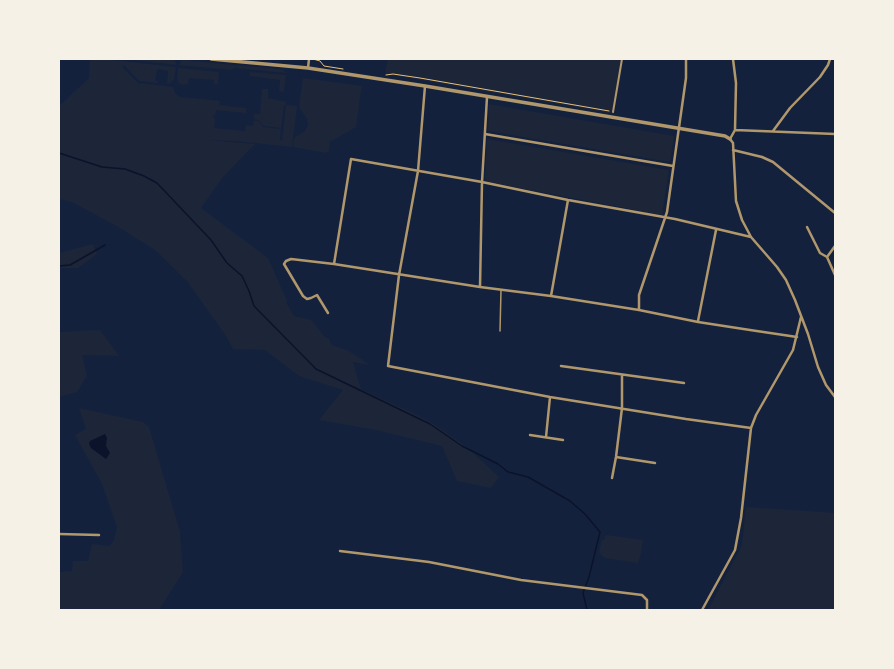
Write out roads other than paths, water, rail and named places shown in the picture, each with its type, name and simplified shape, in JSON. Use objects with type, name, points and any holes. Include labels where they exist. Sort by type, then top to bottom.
[{"type":"street","points":[[211,59],[308,68],[725,136],[733,143],[736,201],[742,220],[751,237],[777,267],[786,280],[808,334],[818,367],[826,384],[835,397]]},
{"type":"street","points":[[308,68],[309,59]]},
{"type":"street","points":[[613,112],[622,59]]},
{"type":"street","points":[[639,310],[639,295],[666,218],[686,78],[686,59]]},
{"type":"street","points":[[730,139],[736,130],[736,83],[733,59]]},
{"type":"street","points":[[773,131],[790,108],[820,77],[830,59]]},
{"type":"street","points":[[425,86],[418,171],[399,275],[388,366],[550,397],[751,428]]},
{"type":"street","points":[[480,287],[482,182],[487,97]]},
{"type":"street","points":[[736,130],[835,134]]},
{"type":"street","points":[[485,134],[673,166]]},
{"type":"street","points":[[733,150],[762,157],[773,162],[835,213]]},
{"type":"street","points":[[334,264],[351,159],[482,182],[666,218],[751,237]]},
{"type":"street","points":[[551,296],[568,200]]},
{"type":"street","points":[[807,227],[820,253],[827,257],[835,275]]},
{"type":"street","points":[[698,322],[716,230]]},
{"type":"street","points":[[827,257],[835,246]]},
{"type":"street","points":[[328,313],[317,295],[307,299],[303,296],[284,264],[286,260],[291,259],[334,264],[480,287],[551,296],[639,310],[698,322],[797,337]]},
{"type":"street","points":[[702,610],[735,550],[741,518],[751,428],[756,416],[786,364],[797,337],[801,317]]},
{"type":"street","points":[[561,366],[684,383]]},
{"type":"street","points":[[612,478],[622,408],[622,375]]},
{"type":"street","points":[[546,437],[550,397]]},
{"type":"street","points":[[530,435],[563,440]]},
{"type":"street","points":[[616,457],[655,463]]},
{"type":"street","points":[[59,534],[99,535]]},
{"type":"street","points":[[340,551],[429,562],[529,581],[642,595],[646,600],[647,610]]},
{"type":"lane","points":[[500,332],[501,290]]},
{"type":"waterway","points":[[59,153],[102,167],[125,169],[144,176],[157,183],[211,240],[227,263],[242,276],[254,306],[316,369],[430,424],[462,446],[498,464],[508,472],[528,477],[570,501],[585,514],[600,532],[589,577],[583,593],[587,610]]},
{"type":"waterway","points":[[59,266],[70,265],[105,245]]}]
